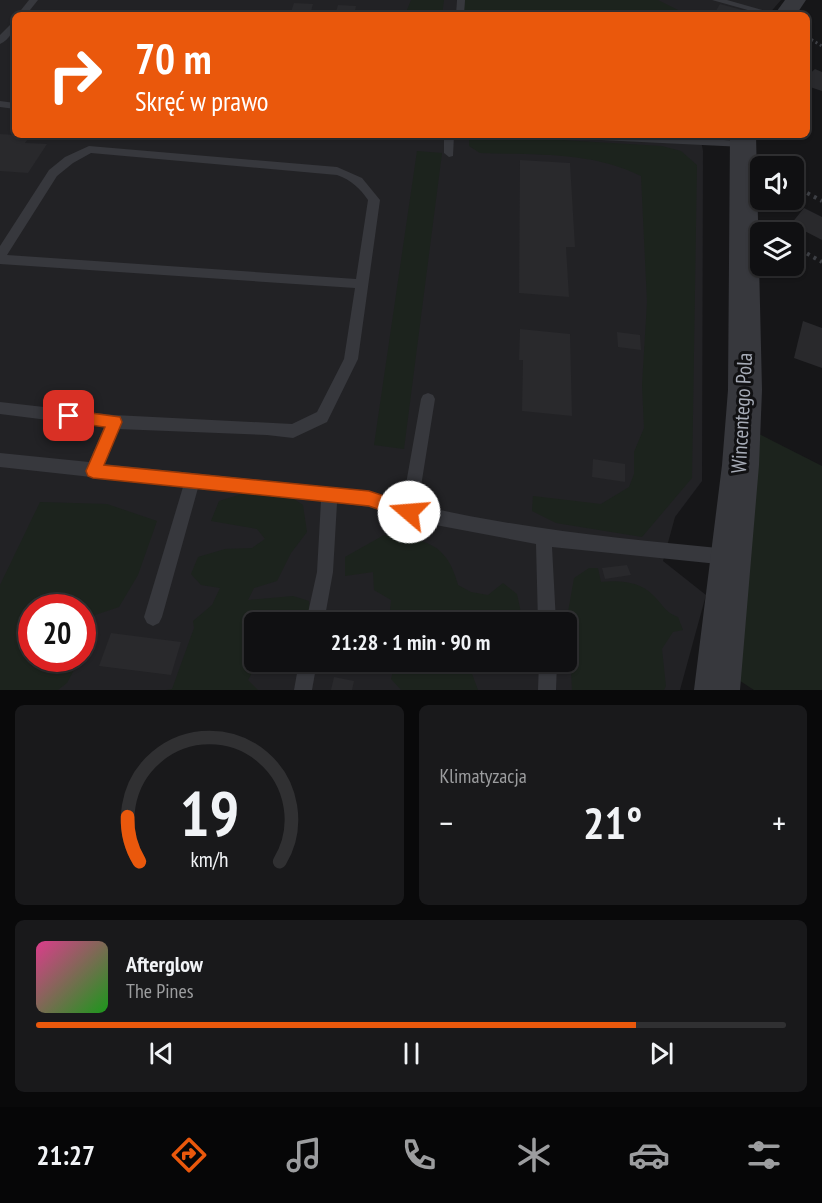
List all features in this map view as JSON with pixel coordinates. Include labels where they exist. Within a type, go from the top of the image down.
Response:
[{"type":"street","name":"Wincentego Pola","points":[[717,690],[721,623],[739,481],[745,391],[743,139]]},
{"type":"lane","points":[[24,12],[34,0]]},
{"type":"lane","points":[[716,0],[762,11]]},
{"type":"lane","points":[[0,41],[12,26]]},
{"type":"lane","points":[[449,138],[449,153]]},
{"type":"lane","points":[[697,138],[743,139]]},
{"type":"lane","points":[[0,408],[114,422],[293,431],[322,417],[351,359],[374,200],[364,184],[355,176],[337,171],[110,146],[89,149],[69,160],[53,173],[0,257],[361,284]]},
{"type":"lane","points":[[409,512],[428,399]]},
{"type":"lane","points":[[93,471],[114,422]]},
{"type":"lane","points":[[0,460],[369,499],[409,512],[544,539],[730,557]]},
{"type":"lane","points":[[153,617],[192,482]]},
{"type":"lane","points":[[317,612],[325,572],[329,496]]},
{"type":"lane","points":[[544,539],[547,612]]},
{"type":"lane","points":[[303,690],[306,672]]},
{"type":"lane","points":[[547,690],[548,672]]},
{"type":"path","points":[[804,191],[822,201]]},
{"type":"path","points":[[804,252],[822,262]]},
{"type":"shaded area","points":[[0,0],[781,0],[771,12],[12,12],[12,138],[701,138],[703,151],[702,481],[675,517],[663,561],[706,595],[680,690],[0,690]]},
{"type":"shaded area","points":[[411,0],[444,0],[442,12],[406,12]]},
{"type":"shaded area","points":[[465,0],[658,0],[682,12],[463,12]]},
{"type":"shaded area","points":[[530,138],[662,146],[681,151],[697,165],[692,478],[642,537],[556,523],[532,511],[533,496],[601,504],[629,487],[634,474],[634,452],[644,428],[642,385],[647,302],[641,176],[603,162],[583,158],[480,153],[469,146],[469,139]]},
{"type":"shaded area","points":[[417,151],[442,153],[404,449],[374,445]]},
{"type":"shaded area","points":[[755,432],[822,466],[822,690],[754,690],[734,677]]},
{"type":"shaded area","points":[[245,493],[294,499],[303,505],[307,532],[291,553],[277,581],[254,588],[248,600],[293,596],[309,601],[310,612],[244,612],[244,672],[252,672],[248,680],[258,690],[166,690],[172,689],[194,628],[193,621],[212,605],[220,588],[201,585],[191,574],[198,557],[225,549],[252,548],[265,539],[257,529],[211,521],[219,501]]},
{"type":"shaded area","points":[[40,502],[107,504],[157,521],[138,575],[119,607],[96,615],[96,594],[18,594],[18,672],[73,672],[67,683],[58,690],[0,690],[0,585]]},
{"type":"shaded area","points":[[384,535],[422,541],[440,551],[453,571],[458,585],[471,592],[488,595],[503,583],[517,594],[521,612],[390,612],[391,600],[374,590],[373,572],[345,576],[345,557]]},
{"type":"shaded area","points":[[589,568],[598,568],[601,582],[636,584],[654,596],[667,611],[678,617],[683,630],[673,632],[662,649],[666,686],[664,690],[572,690],[571,672],[577,672],[577,612],[568,612],[574,578]]},
{"type":"shaded area","points":[[393,672],[471,672],[478,690],[401,690],[391,679]]},
{"type":"building","points":[[294,3],[313,4],[311,12],[291,12]]},
{"type":"building","points":[[720,4],[750,12],[715,12]]},
{"type":"building","points":[[338,5],[356,6],[355,12],[336,12]]},
{"type":"building","points":[[815,69],[822,72],[822,91],[810,87],[810,73]]},
{"type":"building","points":[[0,134],[12,135],[12,138],[29,138],[25,143],[47,144],[28,173],[0,171]]},
{"type":"building","points":[[520,160],[570,163],[575,247],[566,247],[569,297],[519,293]]},
{"type":"building","points":[[804,208],[822,217],[822,240],[804,231],[804,222],[793,222]]},
{"type":"building","points":[[803,321],[822,328],[822,368],[794,358]]},
{"type":"building","points":[[520,329],[570,334],[572,416],[522,411],[523,360],[519,360]]},
{"type":"building","points":[[617,332],[640,335],[641,350],[618,347]]},
{"type":"building","points":[[593,459],[625,464],[625,482],[592,477]]},
{"type":"building","points":[[627,565],[631,575],[605,579],[602,568]]},
{"type":"building","points":[[111,633],[181,642],[171,675],[99,666]]},
{"type":"building","points":[[334,677],[354,681],[352,690],[331,690]]},
{"type":"route","points":[[69,416],[114,422],[93,471],[369,499],[409,512]]}]
